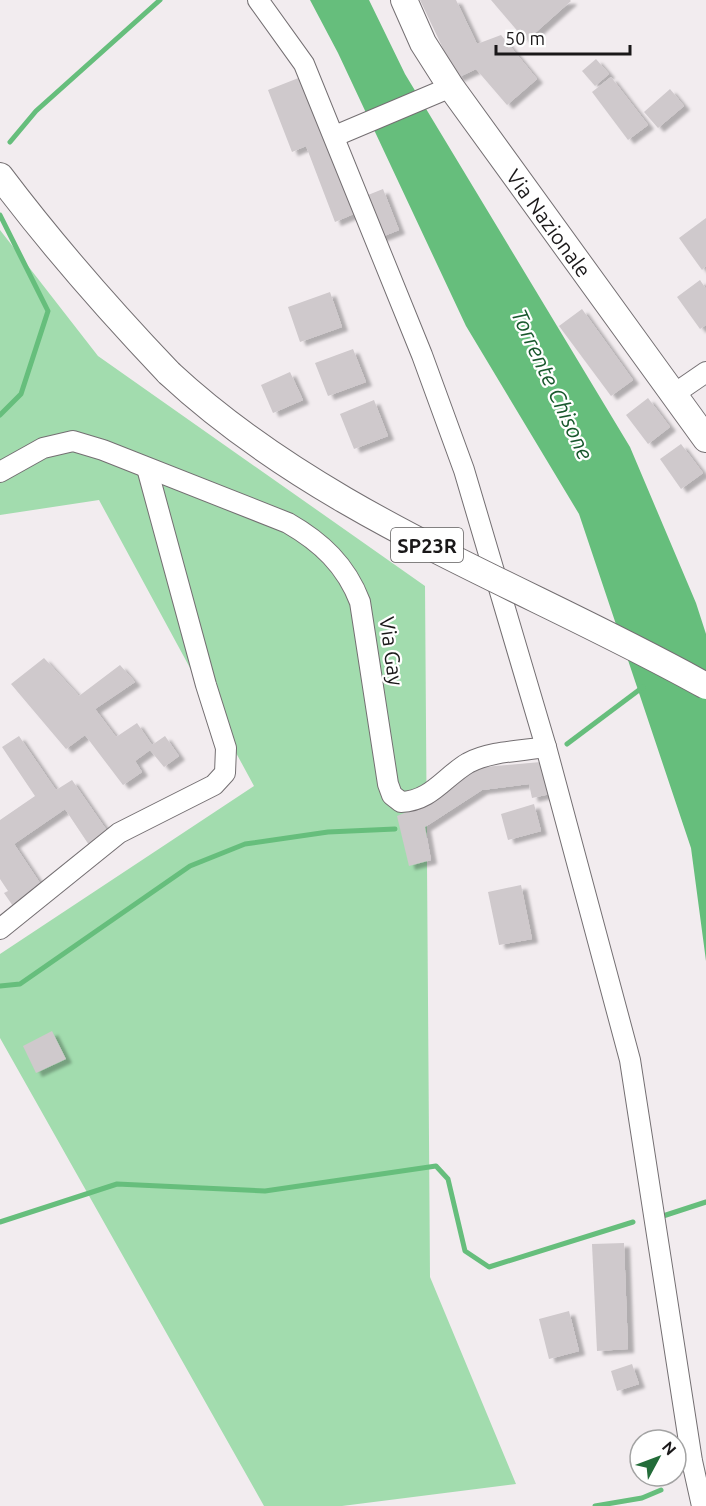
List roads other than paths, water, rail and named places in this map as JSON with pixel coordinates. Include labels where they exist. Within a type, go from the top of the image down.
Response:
[{"type":"main road","name":"Via Nazionale","points":[[404,0],[423,43],[451,87],[706,439]]},
{"type":"main road","name":"SP23R","points":[[0,176],[41,231],[105,305],[169,373],[203,405],[284,464],[369,516],[706,686]]},
{"type":"street","points":[[258,0],[304,64],[335,136],[452,434],[546,747],[630,1060],[692,1461],[702,1506]]},
{"type":"street","points":[[335,136],[451,87]]},
{"type":"street","points":[[674,394],[706,372]]},
{"type":"street","name":"Via Gay","points":[[0,472],[43,448],[73,441],[103,450],[288,523],[330,552],[344,570],[360,602],[388,784],[392,795],[401,802],[424,798],[467,764],[479,759],[546,747]]},
{"type":"street","points":[[0,929],[119,833],[214,785],[225,773],[226,748],[206,685],[147,468]]},
{"type":"water","name":"Torrente Chisone","points":[[310,0],[369,0],[405,74],[630,447],[696,603],[706,634],[706,961],[691,848],[579,514],[466,326],[338,53]]},
{"type":"waterway","points":[[10,142],[36,111],[160,0]]},
{"type":"waterway","points":[[0,215],[48,311],[21,394],[0,415]]},
{"type":"waterway","points":[[567,744],[643,687]]},
{"type":"waterway","points":[[0,986],[20,984],[190,866],[245,844],[328,832],[395,829]]},
{"type":"waterway","points":[[0,1222],[117,1184],[265,1191],[436,1166],[448,1179],[465,1251],[489,1267],[633,1222]]},
{"type":"waterway","points":[[663,1216],[706,1202]]},
{"type":"waterway","points":[[595,1506],[642,1498],[661,1490]]}]
